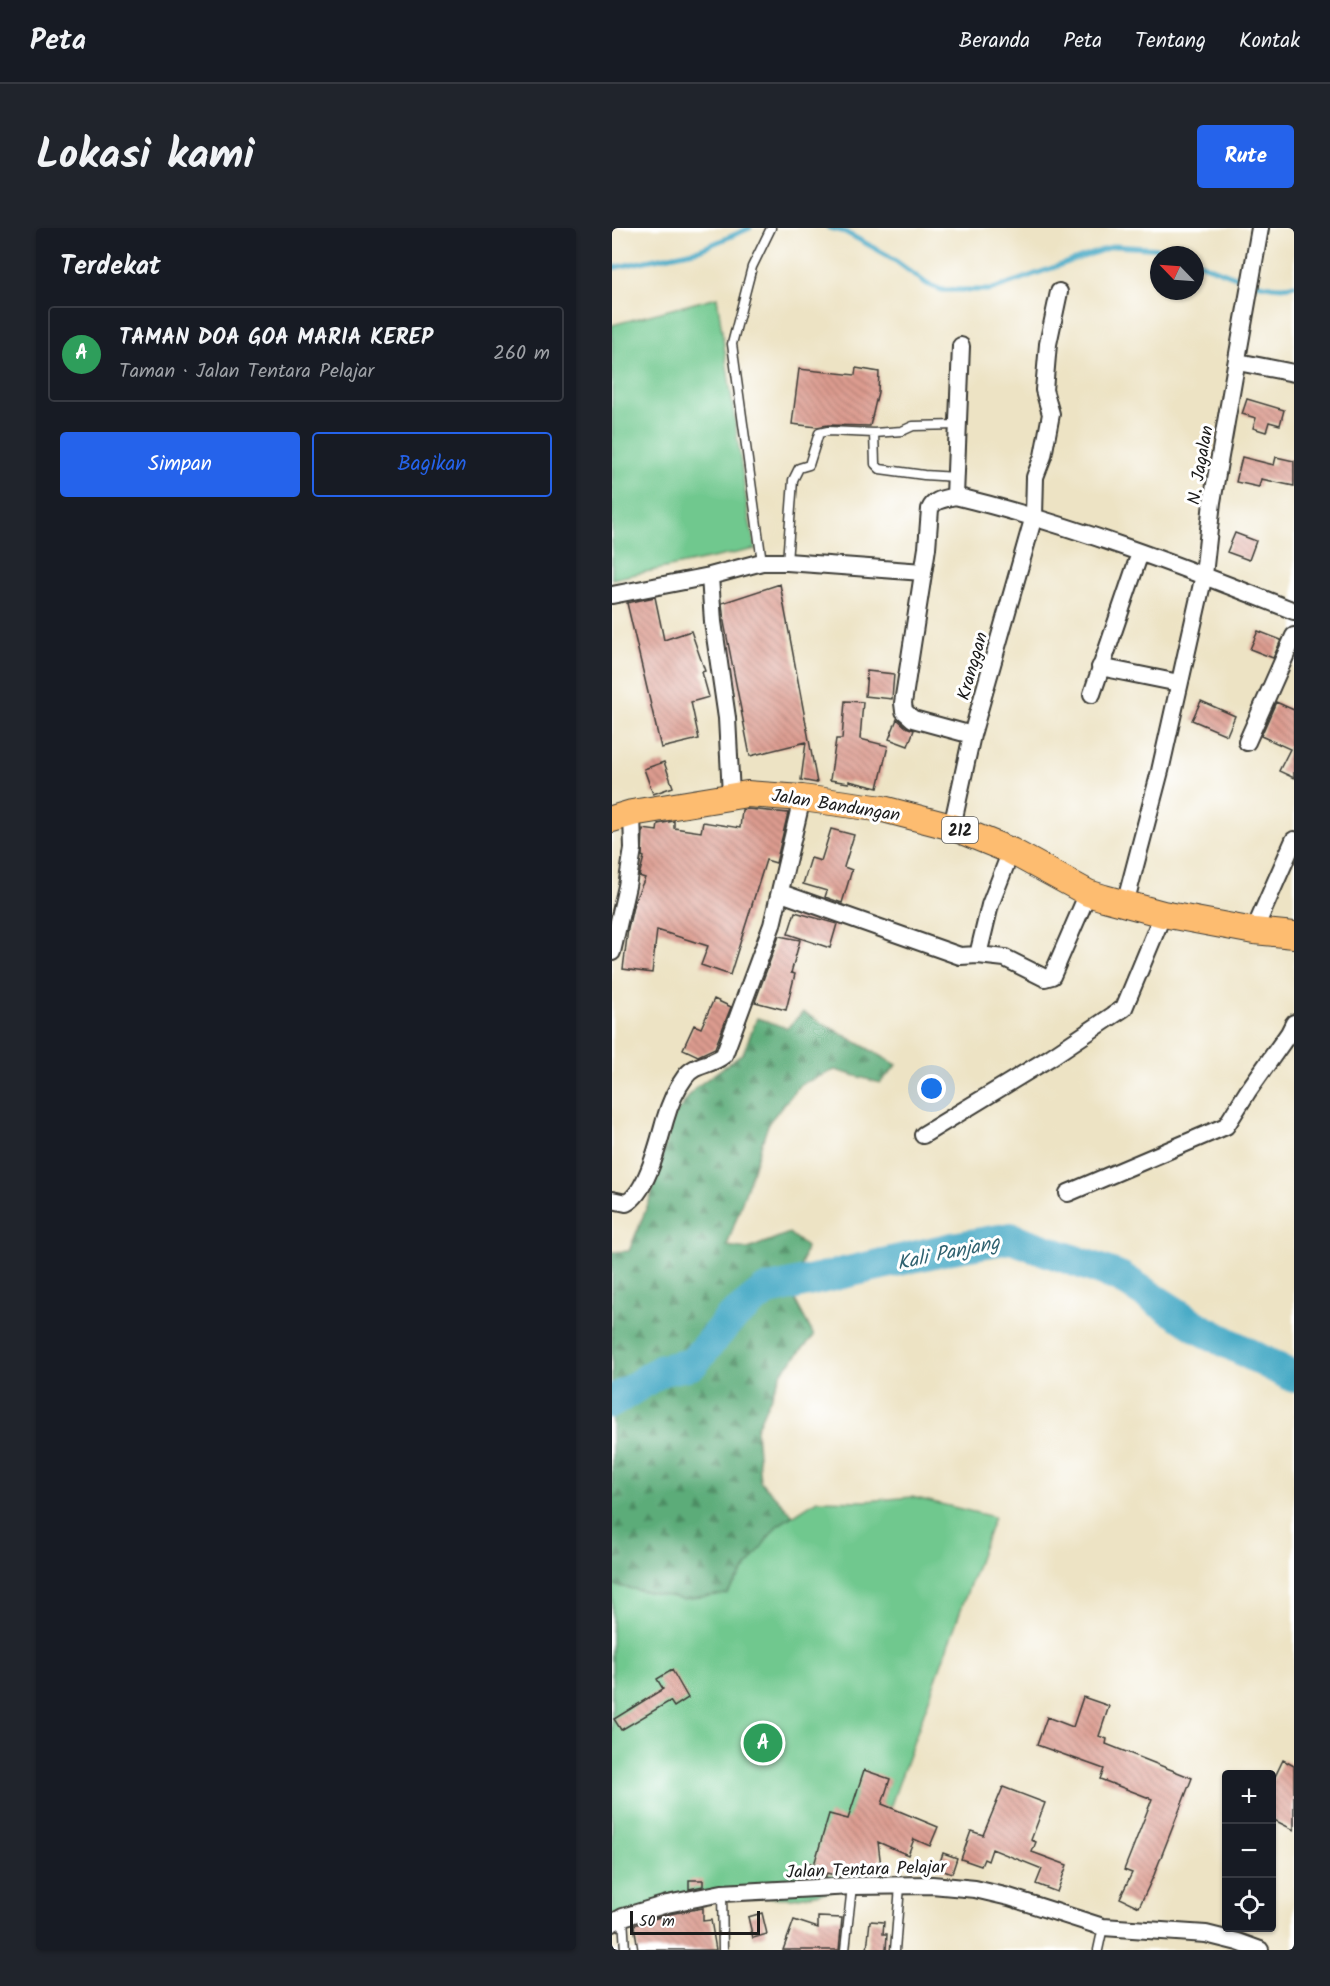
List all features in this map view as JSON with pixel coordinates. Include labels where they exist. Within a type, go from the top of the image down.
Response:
[{"type":"main road","name":"Jalan Bandungan","points":[[622,816],[731,795],[765,794],[883,809],[952,827],[1011,850],[1088,893],[1163,914],[1254,931],[1294,935]]},
{"type":"street","name":"N. Jagalan","points":[[1204,575],[1212,502],[1260,228]]},
{"type":"street","name":"Kranggan","points":[[952,827],[972,735],[1034,516],[1035,477],[1043,456],[1051,414],[1044,390],[1048,344],[1059,292]]},
{"type":"street","points":[[955,496],[961,346]]},
{"type":"street","points":[[1238,362],[1294,373]]},
{"type":"street","points":[[972,735],[913,719],[904,711],[903,703],[930,509],[932,504],[938,500],[955,496],[1034,516],[1204,575],[1294,611]]},
{"type":"street","points":[[1092,694],[1140,553]]},
{"type":"street","points":[[612,595],[710,576],[762,562],[923,572]]},
{"type":"street","points":[[1125,904],[1170,731],[1204,575]]},
{"type":"street","points":[[710,576],[713,622],[727,718],[731,795]]},
{"type":"street","points":[[1247,742],[1294,636]]},
{"type":"street","points":[[1100,667],[1179,683]]},
{"type":"street","points":[[612,1200],[626,1203],[636,1195],[658,1150],[668,1109],[685,1077],[696,1065],[710,1064],[724,1055],[772,926],[802,798]]},
{"type":"street","points":[[612,952],[633,849],[622,816]]},
{"type":"street","points":[[1254,931],[1294,840]]},
{"type":"street","points":[[978,955],[990,905],[1011,850]]},
{"type":"street","points":[[781,893],[960,956],[1005,958],[1045,978],[1052,976],[1088,893]]},
{"type":"street","points":[[923,1135],[1051,1057],[1124,1008],[1163,914]]},
{"type":"street","points":[[1068,1193],[1226,1126],[1294,1023]]},
{"type":"street","name":"Jalan Tentara Pelajar","points":[[617,1920],[667,1904],[722,1893],[852,1886],[932,1885],[975,1888],[1102,1927],[1206,1934],[1260,1950]]},
{"type":"lane","points":[[762,562],[732,344],[752,267],[771,228]]},
{"type":"lane","points":[[787,562],[793,480],[799,468],[809,465],[819,432],[874,433],[902,431],[913,426],[958,425]]},
{"type":"lane","points":[[874,433],[875,464],[880,469],[956,477]]},
{"type":"lane","points":[[845,1950],[852,1886]]},
{"type":"lane","points":[[895,1950],[900,1886]]},
{"type":"lane","points":[[722,1893],[723,1950]]},
{"type":"lane","points":[[617,1920],[625,1950]]},
{"type":"lane","points":[[1098,1950],[1102,1927]]},
{"type":"green space","points":[[717,297],[749,519],[756,549],[612,579],[612,325]]},
{"type":"green space","points":[[803,1012],[897,1065],[880,1083],[835,1070],[801,1084],[769,1122],[727,1246],[748,1249],[789,1233],[806,1247],[793,1296],[814,1336],[782,1372],[756,1429],[760,1481],[793,1515],[777,1526],[728,1594],[683,1599],[612,1585],[612,1252],[629,1251],[650,1199],[673,1118],[695,1088],[743,1053],[757,1018],[787,1028]]},
{"type":"green space","points":[[912,1497],[994,1517],[862,1886],[793,1898],[729,1897],[627,1919],[612,1926],[612,1585],[683,1599],[727,1594],[777,1526],[817,1500],[866,1501]]},
{"type":"building","points":[[856,368],[879,372],[878,392],[870,426],[817,427],[792,424],[799,369],[855,375]]},
{"type":"building","points":[[1247,399],[1284,410],[1280,425],[1269,422],[1266,432],[1253,428],[1256,418],[1242,414]]},
{"type":"building","points":[[1242,457],[1274,465],[1276,457],[1294,461],[1294,486],[1261,479],[1259,487],[1236,482]]},
{"type":"building","points":[[1235,533],[1256,541],[1249,560],[1227,552]]},
{"type":"building","points":[[780,584],[817,783],[801,780],[806,742],[750,756],[724,622],[722,603]]},
{"type":"building","points":[[655,597],[664,640],[691,631],[705,671],[702,672],[709,697],[691,702],[699,739],[661,748],[627,603]]},
{"type":"building","points":[[1258,631],[1281,640],[1273,658],[1250,649]]},
{"type":"building","points":[[867,671],[894,674],[892,699],[865,696]]},
{"type":"building","points":[[845,701],[863,702],[860,739],[888,746],[878,788],[849,781],[849,783],[830,780],[836,739],[842,739]]},
{"type":"building","points":[[1201,701],[1235,716],[1227,735],[1192,720]]},
{"type":"building","points":[[1276,702],[1294,710],[1294,778],[1279,771],[1290,749],[1261,736]]},
{"type":"building","points":[[897,719],[906,727],[914,730],[908,746],[889,739]]},
{"type":"building","points":[[664,762],[673,787],[653,794],[644,769]]},
{"type":"building","points":[[742,810],[788,813],[776,863],[766,860],[730,975],[701,965],[708,946],[657,930],[652,973],[623,969],[634,902],[645,878],[639,876],[644,857],[642,856],[643,829],[657,831],[658,824],[674,821],[674,828],[701,832],[703,822],[740,828]]},
{"type":"building","points":[[831,829],[854,835],[844,867],[852,870],[842,903],[825,897],[827,891],[803,884],[811,858],[821,861]]},
{"type":"building","points":[[795,912],[837,924],[830,948],[788,934]]},
{"type":"building","points":[[779,936],[800,940],[791,973],[795,974],[786,1010],[755,1002]]},
{"type":"building","points":[[714,999],[731,1007],[715,1048],[698,1056],[683,1049],[694,1025],[701,1028]]},
{"type":"building","points":[[672,1670],[688,1698],[674,1707],[670,1701],[621,1730],[614,1719],[663,1689],[657,1679]]},
{"type":"building","points":[[1083,1697],[1109,1706],[1099,1736],[1107,1739],[1106,1744],[1192,1778],[1139,1907],[1120,1898],[1132,1873],[1124,1870],[1152,1799],[1100,1779],[1104,1769],[1037,1745],[1047,1717],[1073,1727]]},
{"type":"building","points":[[1283,1760],[1294,1766],[1294,1830],[1276,1821],[1276,1775]]},
{"type":"building","points":[[864,1770],[890,1779],[882,1804],[938,1827],[930,1846],[914,1839],[908,1855],[878,1842],[882,1875],[839,1876],[827,1873],[825,1877],[806,1878],[810,1863],[814,1865],[829,1814],[848,1819]]},
{"type":"building","points":[[1003,1787],[1045,1803],[1031,1840],[1036,1842],[1032,1852],[1067,1865],[1057,1892],[1036,1884],[1042,1869],[992,1849],[988,1861],[984,1859],[981,1866],[961,1859],[971,1831],[983,1835]]},
{"type":"building","points":[[943,1853],[957,1858],[952,1873],[938,1868]]},
{"type":"building","points":[[689,1880],[703,1880],[703,1886],[689,1889]]},
{"type":"building","points":[[703,1908],[703,1921],[711,1920],[716,1950],[638,1950],[634,1925],[670,1914]]},
{"type":"building","points":[[762,1913],[767,1934],[753,1938],[748,1917]]},
{"type":"building","points":[[818,1917],[842,1918],[839,1950],[783,1950],[794,1920],[818,1928]]},
{"type":"building","points":[[870,1921],[884,1922],[883,1934],[887,1934],[886,1950],[867,1950]]},
{"type":"waterway","points":[[612,268],[699,250],[750,228]]},
{"type":"waterway","points":[[829,228],[845,232],[889,256],[927,284],[942,290],[990,290],[1114,246],[1150,248]]},
{"type":"waterway","points":[[1204,265],[1259,284],[1284,287],[1294,285]]},
{"type":"waterway","name":"Kali Panjang","points":[[612,1402],[662,1370],[692,1364],[728,1321],[765,1291],[952,1248],[1011,1238],[1120,1277],[1201,1329],[1294,1377]]},
{"type":"place","name":"TAMAN DOA GOA MARIA KEREP","points":[[763,1743]]}]
